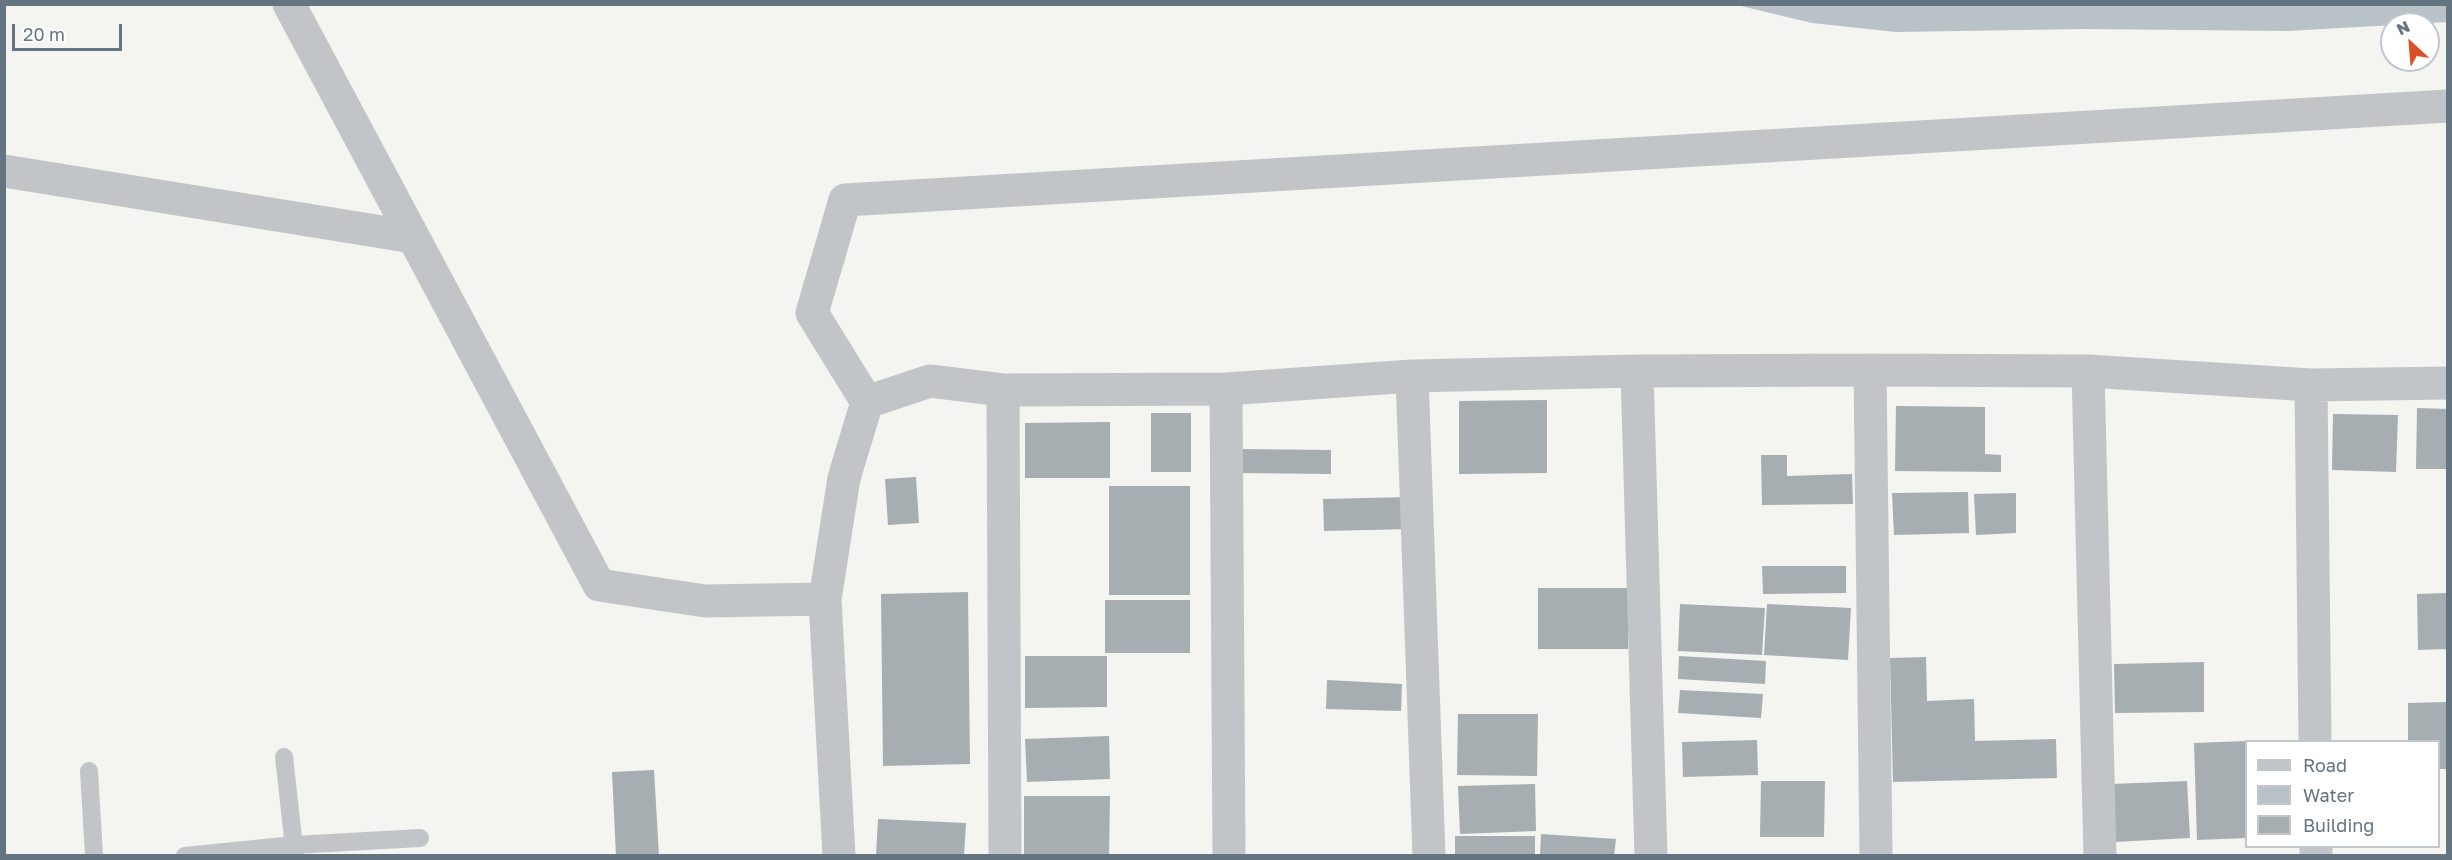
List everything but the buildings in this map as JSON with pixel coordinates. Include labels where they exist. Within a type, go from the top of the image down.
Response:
[{"type":"street","points":[[289,4],[599,585],[705,601],[825,599]]},
{"type":"street","points":[[839,855],[825,599],[844,478],[867,402],[812,313],[845,200],[2448,106]]},
{"type":"street","points":[[4,171],[413,237]]},
{"type":"street","points":[[1870,370],[1876,855]]},
{"type":"street","points":[[867,402],[930,381],[1003,390],[1226,389],[1412,376],[1637,371],[2088,371],[2311,385],[2448,383]]},
{"type":"street","points":[[1637,371],[1651,855]]},
{"type":"street","points":[[2088,371],[2100,855]]},
{"type":"street","points":[[1412,376],[1429,855]]},
{"type":"street","points":[[2311,385],[2315,740]]},
{"type":"street","points":[[1226,389],[1229,855]]},
{"type":"street","points":[[1003,390],[1005,855]]},
{"type":"lane","points":[[284,757],[294,850]]},
{"type":"lane","points":[[89,771],[94,855]]},
{"type":"lane","points":[[185,855],[294,850],[420,837]]},
{"type":"water","points":[[2447,4],[2447,22],[2440,22],[2440,12],[2380,12],[2380,26],[2288,31],[2083,29],[1896,32],[1812,23],[1737,5]]}]
